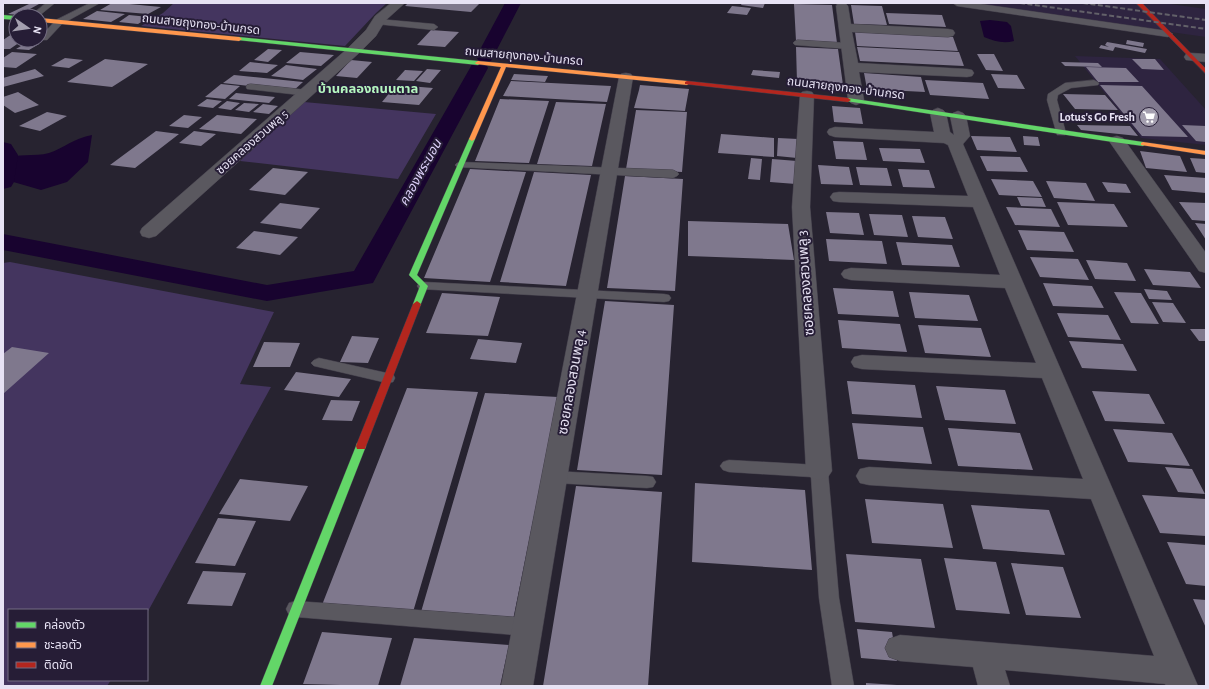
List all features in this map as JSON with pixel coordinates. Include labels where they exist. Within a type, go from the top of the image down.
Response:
[{"type":"street","name":"ซอยคลองสวนพลู 5","points":[[149,232],[308,93],[353,51],[379,22],[399,3]]},
{"type":"street","points":[[1139,3],[1206,72]]},
{"type":"street","points":[[842,6],[856,100]]},
{"type":"street","name":"ถนนสายถุงทอง-บ้านกรด","points":[[48,21],[856,100],[1061,133],[1206,153]]},
{"type":"street","points":[[845,28],[948,33]]},
{"type":"street","points":[[1191,57],[1206,58]]},
{"type":"street","points":[[266,686],[424,286],[413,275],[504,66]]},
{"type":"street","points":[[851,67],[967,73]]},
{"type":"street","name":"ซอยคลองสวนพลู 4","points":[[517,686],[626,77]]},
{"type":"street","name":"ซอยคลองสวนพลู 3","points":[[806,95],[801,207],[819,471]]},
{"type":"street","points":[[900,648],[986,656],[1179,678],[980,202],[952,137],[938,113]]},
{"type":"street","points":[[952,137],[958,116]]},
{"type":"street","points":[[835,132],[952,137]]},
{"type":"street","points":[[1117,141],[1206,267]]},
{"type":"street","points":[[839,197],[980,202]]},
{"type":"street","points":[[851,274],[1014,282]]},
{"type":"street","points":[[862,362],[1050,371]]},
{"type":"street","points":[[870,476],[1100,490]]},
{"type":"street","points":[[986,656],[994,686]]},
{"type":"lane","points":[[48,34],[59,22],[96,3]]},
{"type":"lane","points":[[957,3],[1168,34]]},
{"type":"lane","points":[[379,22],[434,27]]},
{"type":"lane","points":[[798,44],[848,46]]},
{"type":"lane","points":[[1061,133],[1052,100],[1053,94],[1069,85],[1094,83]]},
{"type":"lane","points":[[251,87],[308,93]]},
{"type":"lane","points":[[461,164],[672,174]]},
{"type":"lane","points":[[424,286],[664,298]]},
{"type":"lane","points":[[319,363],[387,378]]},
{"type":"lane","points":[[729,466],[819,471],[829,598],[843,686]]},
{"type":"lane","points":[[554,477],[647,482]]},
{"type":"lane","points":[[296,609],[527,627]]},
{"type":"shaded area","points":[[174,3],[387,3],[345,46],[141,26],[163,13]]},
{"type":"shaded area","points":[[965,3],[1163,3],[1206,9],[1206,37]]},
{"type":"shaded area","points":[[990,20],[1007,22],[1011,26],[1014,41],[999,42],[984,37],[980,21]]},
{"type":"shaded area","points":[[1075,56],[1160,59],[1206,110],[1206,145],[1141,138]]},
{"type":"shaded area","points":[[304,102],[436,114],[398,179],[240,161]]},
{"type":"shaded area","points":[[92,135],[88,162],[67,182],[41,190],[3,179],[3,159],[14,156],[49,153],[80,138]]},
{"type":"shaded area","points":[[10,262],[274,312],[240,384],[271,387],[148,611],[148,609],[8,609],[8,681],[110,681],[107,686],[3,686],[3,263]]},
{"type":"building","points":[[112,3],[161,7],[148,14],[100,10]]},
{"type":"building","points":[[408,3],[480,3],[471,12],[405,6]]},
{"type":"building","points":[[742,3],[765,3],[763,8],[741,5]]},
{"type":"building","points":[[29,4],[39,4],[32,8],[21,8]]},
{"type":"building","points":[[794,4],[832,5],[837,43],[796,41]]},
{"type":"building","points":[[851,5],[882,6],[887,25],[854,24]]},
{"type":"building","points":[[732,6],[751,8],[747,15],[727,13]]},
{"type":"building","points":[[97,11],[125,14],[111,22],[83,19]]},
{"type":"building","points":[[886,13],[942,15],[946,27],[889,24]]},
{"type":"building","points":[[129,15],[149,17],[138,24],[119,22]]},
{"type":"building","points":[[431,30],[459,32],[445,47],[417,45]]},
{"type":"building","points":[[855,32],[953,37],[958,51],[857,46]]},
{"type":"building","points":[[8,37],[8,48],[11,48],[3,49],[3,40]]},
{"type":"building","points":[[1127,40],[1144,43],[1143,47],[1126,44]]},
{"type":"building","points":[[1107,42],[1147,49],[1145,53],[1115,47],[1113,51],[1099,48],[1101,45],[1109,47],[1105,45]]},
{"type":"building","points":[[796,47],[838,49],[843,85],[797,82]]},
{"type":"building","points":[[857,47],[959,52],[964,66],[860,61]]},
{"type":"building","points":[[18,48],[32,48],[29,50],[16,49]]},
{"type":"building","points":[[268,49],[282,50],[268,62],[254,60]]},
{"type":"building","points":[[12,52],[37,54],[16,68],[3,67],[3,58]]},
{"type":"building","points":[[300,52],[334,55],[321,66],[286,63]]},
{"type":"building","points":[[977,54],[994,54],[1003,71],[986,70]]},
{"type":"building","points":[[65,58],[83,60],[69,68],[51,66]]},
{"type":"building","points":[[105,59],[148,64],[112,87],[67,82]]},
{"type":"building","points":[[1132,59],[1155,59],[1164,70],[1142,69]]},
{"type":"building","points":[[351,60],[372,62],[357,78],[336,76]]},
{"type":"building","points":[[250,62],[278,65],[267,73],[239,71]]},
{"type":"building","points":[[1061,62],[1098,63],[1102,67],[1065,66]]},
{"type":"building","points":[[286,65],[317,69],[303,80],[271,76]]},
{"type":"building","points":[[1086,67],[1126,68],[1139,82],[1098,82]]},
{"type":"building","points":[[35,69],[44,76],[3,87],[3,78]]},
{"type":"building","points":[[427,69],[441,70],[430,83],[416,81]]},
{"type":"building","points":[[405,70],[423,71],[414,81],[396,80]]},
{"type":"building","points":[[753,70],[780,72],[779,78],[751,75]]},
{"type":"building","points":[[864,73],[921,77],[925,92],[867,89]]},
{"type":"building","points":[[514,74],[548,76],[545,82],[511,80]]},
{"type":"building","points":[[991,74],[1017,75],[1025,89],[998,88]]},
{"type":"building","points":[[234,75],[303,82],[293,91],[223,83]]},
{"type":"building","points":[[925,80],[983,83],[989,99],[930,95]]},
{"type":"building","points":[[511,81],[611,86],[607,102],[503,96]]},
{"type":"building","points":[[221,84],[240,86],[225,99],[205,97]]},
{"type":"building","points":[[396,85],[433,88],[419,105],[382,102]]},
{"type":"building","points":[[640,85],[689,89],[685,111],[634,108]]},
{"type":"building","points":[[1100,85],[1142,86],[1188,137],[1142,136]]},
{"type":"building","points":[[18,92],[39,105],[15,113],[3,105],[3,97]]},
{"type":"building","points":[[236,93],[275,97],[269,103],[229,99]]},
{"type":"building","points":[[1063,94],[1105,95],[1118,110],[1075,109]]},
{"type":"building","points":[[207,99],[222,101],[213,108],[197,106]]},
{"type":"building","points":[[500,99],[549,101],[529,163],[475,161]]},
{"type":"building","points":[[227,101],[240,103],[231,110],[218,108]]},
{"type":"building","points":[[556,102],[606,104],[592,166],[537,164]]},
{"type":"building","points":[[244,103],[259,104],[249,112],[235,110]]},
{"type":"building","points":[[263,104],[278,106],[269,114],[253,112]]},
{"type":"building","points":[[832,106],[860,108],[863,124],[834,122]]},
{"type":"building","points":[[636,110],[687,112],[682,172],[626,169]]},
{"type":"building","points":[[47,112],[67,116],[40,131],[19,126]]},
{"type":"building","points":[[184,115],[202,117],[188,128],[169,126]]},
{"type":"building","points":[[217,115],[257,119],[241,134],[199,129]]},
{"type":"building","points":[[1077,125],[1130,126],[1138,136],[1081,130]]},
{"type":"building","points":[[1182,125],[1206,126],[1206,142],[1196,141]]},
{"type":"building","points":[[156,131],[179,134],[135,168],[110,165]]},
{"type":"building","points":[[194,131],[216,134],[201,146],[179,143]]},
{"type":"building","points":[[721,134],[774,138],[774,157],[718,153]]},
{"type":"building","points":[[971,136],[1010,137],[1017,152],[977,150]]},
{"type":"building","points":[[1023,136],[1038,137],[1040,146],[1024,145]]},
{"type":"building","points":[[778,138],[798,139],[797,158],[777,156]]},
{"type":"building","points":[[833,141],[863,142],[867,160],[836,159]]},
{"type":"building","points":[[879,148],[920,149],[925,163],[883,161]]},
{"type":"building","points":[[1140,151],[1180,156],[1187,172],[1146,168]]},
{"type":"building","points":[[980,156],[1020,157],[1028,172],[987,171]]},
{"type":"building","points":[[751,158],[762,159],[760,180],[748,179]]},
{"type":"building","points":[[1190,158],[1206,159],[1206,173],[1196,172]]},
{"type":"building","points":[[772,159],[797,161],[796,184],[770,182]]},
{"type":"building","points":[[818,165],[849,167],[853,185],[821,184]]},
{"type":"building","points":[[856,167],[887,168],[892,186],[860,185]]},
{"type":"building","points":[[273,168],[308,172],[285,195],[249,190]]},
{"type":"building","points":[[470,169],[526,172],[490,282],[424,278]]},
{"type":"building","points":[[898,169],[929,170],[935,188],[903,187]]},
{"type":"building","points":[[534,172],[591,175],[566,286],[500,282]]},
{"type":"building","points":[[1164,175],[1206,178],[1206,193],[1172,190]]},
{"type":"building","points":[[625,176],[683,179],[675,291],[607,288]]},
{"type":"building","points":[[991,179],[1033,181],[1042,197],[999,195]]},
{"type":"building","points":[[1046,181],[1086,183],[1095,201],[1054,198]]},
{"type":"building","points":[[1102,182],[1126,184],[1131,193],[1108,192]]},
{"type":"building","points":[[1017,197],[1042,198],[1046,207],[1021,206]]},
{"type":"building","points":[[1057,202],[1114,204],[1128,227],[1068,225]]},
{"type":"building","points":[[1179,202],[1206,203],[1206,221],[1192,220]]},
{"type":"building","points":[[280,203],[320,208],[301,229],[260,223]]},
{"type":"building","points":[[1006,207],[1051,209],[1060,227],[1015,225]]},
{"type":"building","points":[[826,212],[859,213],[864,235],[830,233]]},
{"type":"building","points":[[869,214],[902,215],[908,237],[874,235]]},
{"type":"building","points":[[912,216],[945,217],[953,239],[918,237]]},
{"type":"building","points":[[688,221],[788,224],[794,260],[688,256]]},
{"type":"building","points":[[1195,223],[1206,224],[1206,240]]},
{"type":"building","points":[[1018,230],[1064,232],[1074,252],[1027,250]]},
{"type":"building","points":[[254,231],[298,237],[280,255],[236,248]]},
{"type":"building","points":[[826,239],[882,241],[887,264],[829,261]]},
{"type":"building","points":[[896,242],[952,245],[960,267],[902,265]]},
{"type":"building","points":[[1030,257],[1078,259],[1089,280],[1040,277]]},
{"type":"building","points":[[1086,260],[1127,263],[1136,281],[1095,279]]},
{"type":"building","points":[[1144,269],[1190,272],[1201,288],[1153,285]]},
{"type":"building","points":[[1043,283],[1092,286],[1104,308],[1053,306]]},
{"type":"building","points":[[833,288],[893,291],[899,317],[838,314]]},
{"type":"building","points":[[1144,289],[1167,291],[1172,300],[1149,299]]},
{"type":"building","points":[[909,292],[969,295],[978,321],[915,318]]},
{"type":"building","points":[[1114,292],[1141,293],[1159,324],[1131,323]]},
{"type":"building","points":[[442,293],[500,297],[488,336],[426,333]]},
{"type":"building","points":[[605,301],[674,305],[662,475],[577,470]]},
{"type":"building","points":[[1152,302],[1173,303],[1186,323],[1163,322]]},
{"type":"building","points":[[1057,313],[1108,315],[1121,340],[1068,337]]},
{"type":"building","points":[[838,320],[900,324],[907,352],[842,348]]},
{"type":"building","points":[[918,325],[981,328],[991,357],[925,353]]},
{"type":"building","points":[[1190,329],[1206,329],[1206,341],[1199,341]]},
{"type":"building","points":[[352,336],[379,338],[368,363],[340,362]]},
{"type":"building","points":[[478,339],[522,343],[516,363],[470,359]]},
{"type":"building","points":[[1069,341],[1123,344],[1137,371],[1082,368]]},
{"type":"building","points":[[264,342],[300,343],[290,367],[253,367]]},
{"type":"building","points":[[12,347],[49,353],[3,394],[3,354]]},
{"type":"building","points":[[296,372],[351,379],[339,397],[284,390]]},
{"type":"building","points":[[847,381],[915,385],[922,418],[852,414]]},
{"type":"building","points":[[936,386],[1005,390],[1016,424],[945,420]]},
{"type":"building","points":[[407,388],[478,392],[413,612],[322,605]]},
{"type":"building","points":[[1092,391],[1149,394],[1165,424],[1105,421]]},
{"type":"building","points":[[485,393],[558,397],[513,620],[421,612]]},
{"type":"building","points":[[331,400],[360,401],[352,421],[322,420]]},
{"type":"building","points":[[852,423],[923,427],[932,464],[858,459]]},
{"type":"building","points":[[948,428],[1020,433],[1033,470],[958,466]]},
{"type":"building","points":[[1113,429],[1172,433],[1190,466],[1128,462]]},
{"type":"building","points":[[1165,467],[1192,469],[1205,494],[1178,492]]},
{"type":"building","points":[[240,479],[308,486],[290,521],[219,514]]},
{"type":"building","points":[[695,483],[805,490],[812,570],[692,562]]},
{"type":"building","points":[[576,486],[662,492],[648,686],[543,686]]},
{"type":"building","points":[[1142,495],[1206,499],[1206,536],[1160,533]]},
{"type":"building","points":[[865,499],[943,504],[953,548],[872,543]]},
{"type":"building","points":[[971,505],[1049,510],[1065,555],[983,549]]},
{"type":"building","points":[[218,518],[256,521],[235,566],[195,563]]},
{"type":"building","points":[[1167,542],[1206,545],[1206,586],[1186,584]]},
{"type":"building","points":[[846,554],[921,559],[935,628],[855,622]]},
{"type":"building","points":[[944,558],[996,562],[1010,614],[956,610]]},
{"type":"building","points":[[1011,563],[1063,567],[1081,618],[1026,615]]},
{"type":"building","points":[[203,571],[246,573],[232,606],[187,604]]},
{"type":"building","points":[[1193,599],[1206,600],[1206,628]]},
{"type":"building","points":[[857,629],[892,632],[897,661],[861,658]]},
{"type":"building","points":[[322,632],[392,638],[378,686],[303,684]]},
{"type":"building","points":[[414,638],[509,645],[500,686],[400,686]]},
{"type":"building","points":[[866,683],[897,685],[897,686],[866,686]]},
{"type":"waterway","name":"คลองพระนอน","points":[[485,57],[513,3]]},
{"type":"waterway","points":[[3,242],[267,293],[364,277],[479,68]]},
{"type":"waterway","points":[[3,149],[7,155],[3,182]]},
{"type":"railway","points":[[1020,3],[1206,29]]},
{"type":"railway","points":[[1083,3],[1206,20]]},
{"type":"traffic: fast","points":[[3,17],[8,17]]},
{"type":"traffic: fast","points":[[239,39],[478,63]]},
{"type":"traffic: fast","points":[[848,100],[1143,144]]},
{"type":"traffic: fast","points":[[417,304],[424,286],[413,275],[472,139]]},
{"type":"traffic: fast","points":[[266,686],[361,446]]},
{"type":"traffic: slow","points":[[48,21],[239,39]]},
{"type":"traffic: slow","points":[[478,63],[687,83]]},
{"type":"traffic: slow","points":[[472,139],[504,66]]},
{"type":"traffic: slow","points":[[1143,144],[1206,153]]},
{"type":"traffic: jam","points":[[1139,3],[1206,72]]},
{"type":"traffic: jam","points":[[687,83],[848,100]]},
{"type":"traffic: jam","points":[[361,446],[417,304]]},
{"type":"place","name":"Lotus's Go Fresh","points":[[1149,117]]},
{"type":"district","name":"บ้านคลองถนนตาล","points":[[368,89]]}]
